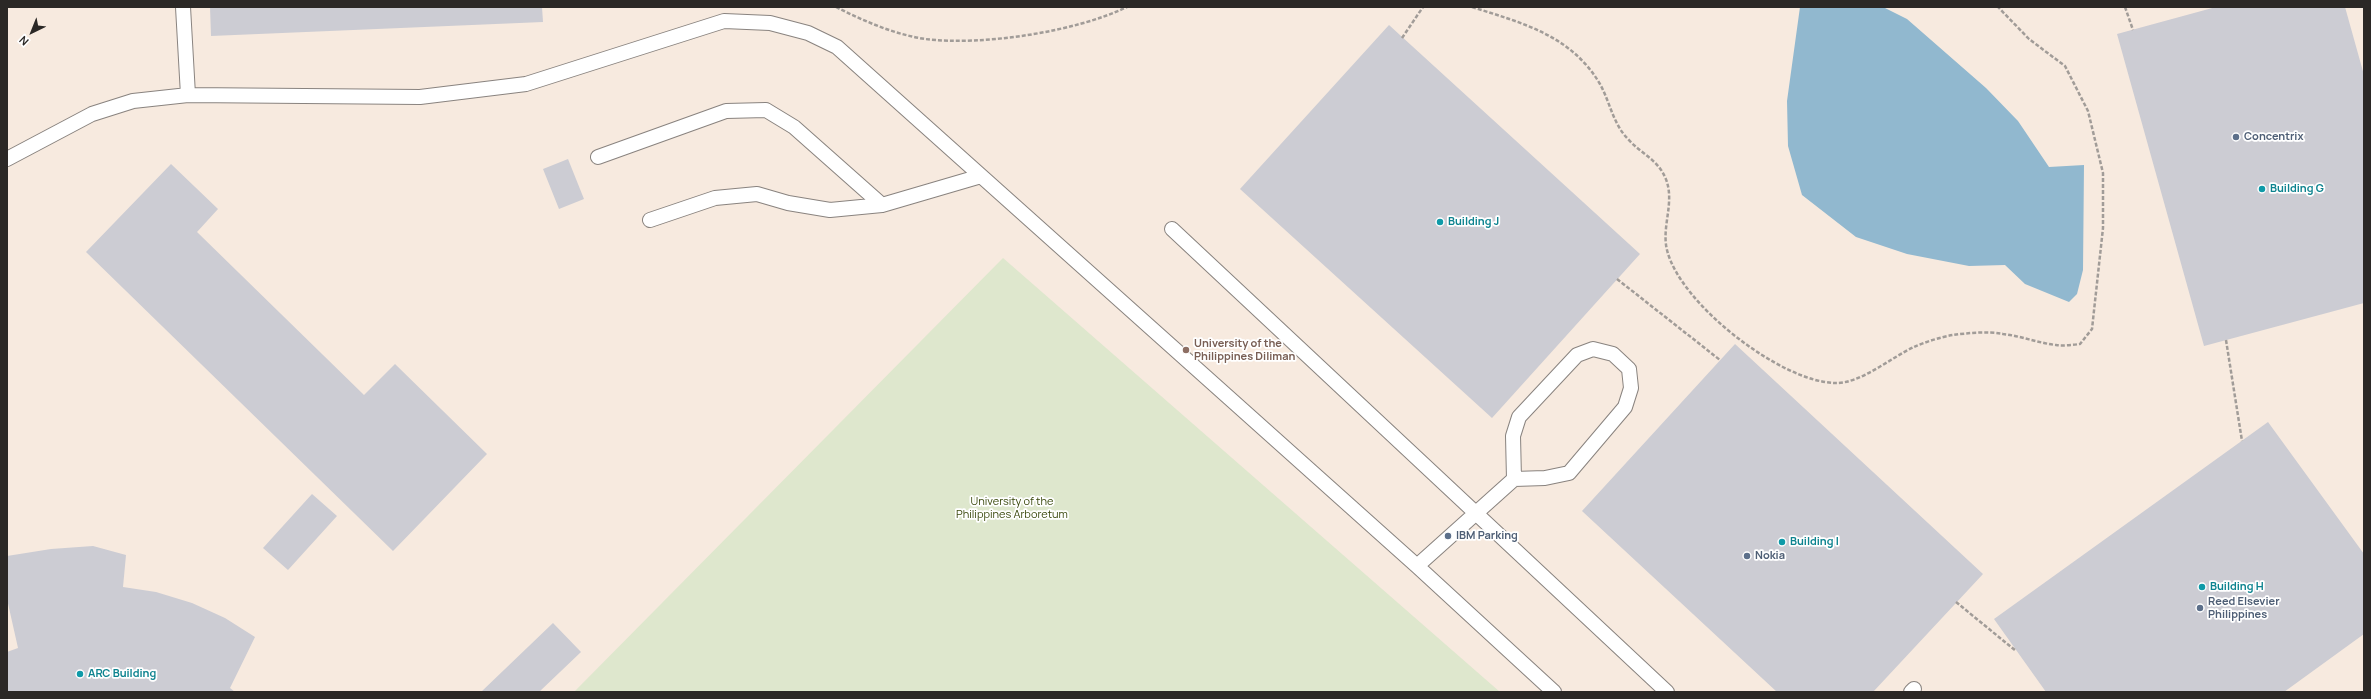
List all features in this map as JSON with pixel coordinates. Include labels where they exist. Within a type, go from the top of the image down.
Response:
[{"type":"lane","points":[[183,7],[188,95]]},
{"type":"lane","points":[[7,159],[92,114],[132,101],[188,95],[420,97],[526,84],[724,20],[770,23],[808,33],[837,47],[1417,566],[1554,692]]},
{"type":"lane","points":[[598,157],[726,111],[766,110],[794,127],[882,205]]},
{"type":"lane","points":[[650,220],[714,198],[756,194],[788,203],[830,210],[882,205],[981,176]]},
{"type":"lane","points":[[1172,229],[1667,692]]},
{"type":"lane","points":[[1417,566],[1514,479],[1545,478],[1569,473],[1625,406],[1631,388],[1629,369],[1613,354],[1593,349],[1577,356],[1519,417],[1513,436],[1514,479]]},
{"type":"path","points":[[836,7],[876,26],[924,38],[973,40],[1062,30],[1127,7]]},
{"type":"path","points":[[1402,38],[1423,7]]},
{"type":"path","points":[[1472,7],[1554,37],[1566,44],[1600,84],[1615,120],[1627,139],[1653,159],[1665,176],[1671,195],[1667,249],[1675,272],[1702,308],[1740,341],[1800,376],[1836,384],[1864,376],[1915,346],[1952,335],[2001,333],[2057,346],[2080,344],[2092,329],[2103,228],[2103,173],[2088,111],[2065,66],[2029,39],[1998,7]]},
{"type":"path","points":[[2125,7],[2133,30]]},
{"type":"path","points":[[1618,280],[1720,360]]},
{"type":"path","points":[[2226,340],[2242,441]]},
{"type":"path","points":[[1956,602],[2016,651]]},
{"type":"shaded area","name":"University of the Philippines Diliman","points":[[7,7],[2364,7],[2364,692],[7,692]]},
{"type":"green space","name":"University of the Philippines Arboretum","points":[[1003,258],[1500,692],[574,692]]},
{"type":"water","points":[[1800,7],[1883,7],[1907,19],[1986,88],[2018,121],[2049,167],[2084,165],[2083,270],[2077,294],[2069,302],[2025,284],[2005,265],[1969,266],[1907,254],[1856,237],[1802,195],[1788,146],[1787,101]]},
{"type":"building","points":[[210,7],[542,7],[543,22],[211,36]]},
{"type":"building","name":"Building G","points":[[2216,7],[2345,7],[2364,75],[2364,303],[2204,346],[2117,34]]},
{"type":"building","name":"Building J","points":[[1389,25],[1640,254],[1492,418],[1240,189]]},
{"type":"building","points":[[568,159],[584,199],[559,209],[543,169]]},
{"type":"building","points":[[171,164],[218,209],[197,232],[364,395],[395,364],[487,454],[393,551],[86,252]]},
{"type":"building","name":"Building I","points":[[1735,344],[1983,574],[1873,692],[1777,692],[1582,511]]},
{"type":"building","name":"Building H","points":[[2268,422],[2364,554],[2364,634],[2284,692],[2046,692],[1994,619]]},
{"type":"building","points":[[312,494],[337,516],[288,570],[263,548]]},
{"type":"building","points":[[93,546],[126,555],[123,587],[156,592],[192,603],[225,618],[255,637],[230,688],[235,692],[7,692],[7,652],[18,648],[7,599],[7,556],[51,549]]},
{"type":"building","points":[[553,623],[581,652],[539,692],[481,692]]},
{"type":"place","name":"Concentrix","points":[[2236,137]]},
{"type":"place","name":"Building G","points":[[2262,189]]},
{"type":"place","name":"Building J","points":[[1440,222]]},
{"type":"place","name":"University of the Philippines Diliman","points":[[1186,350]]},
{"type":"place","name":"IBM Parking","points":[[1448,536]]},
{"type":"place","name":"Building I","points":[[1782,542]]},
{"type":"place","name":"Nokia","points":[[1747,556]]},
{"type":"place","name":"Building H","points":[[2202,587]]},
{"type":"place","name":"Reed Elsevier Philippines","points":[[2200,608]]},
{"type":"place","name":"ARC Building","points":[[80,674]]}]
